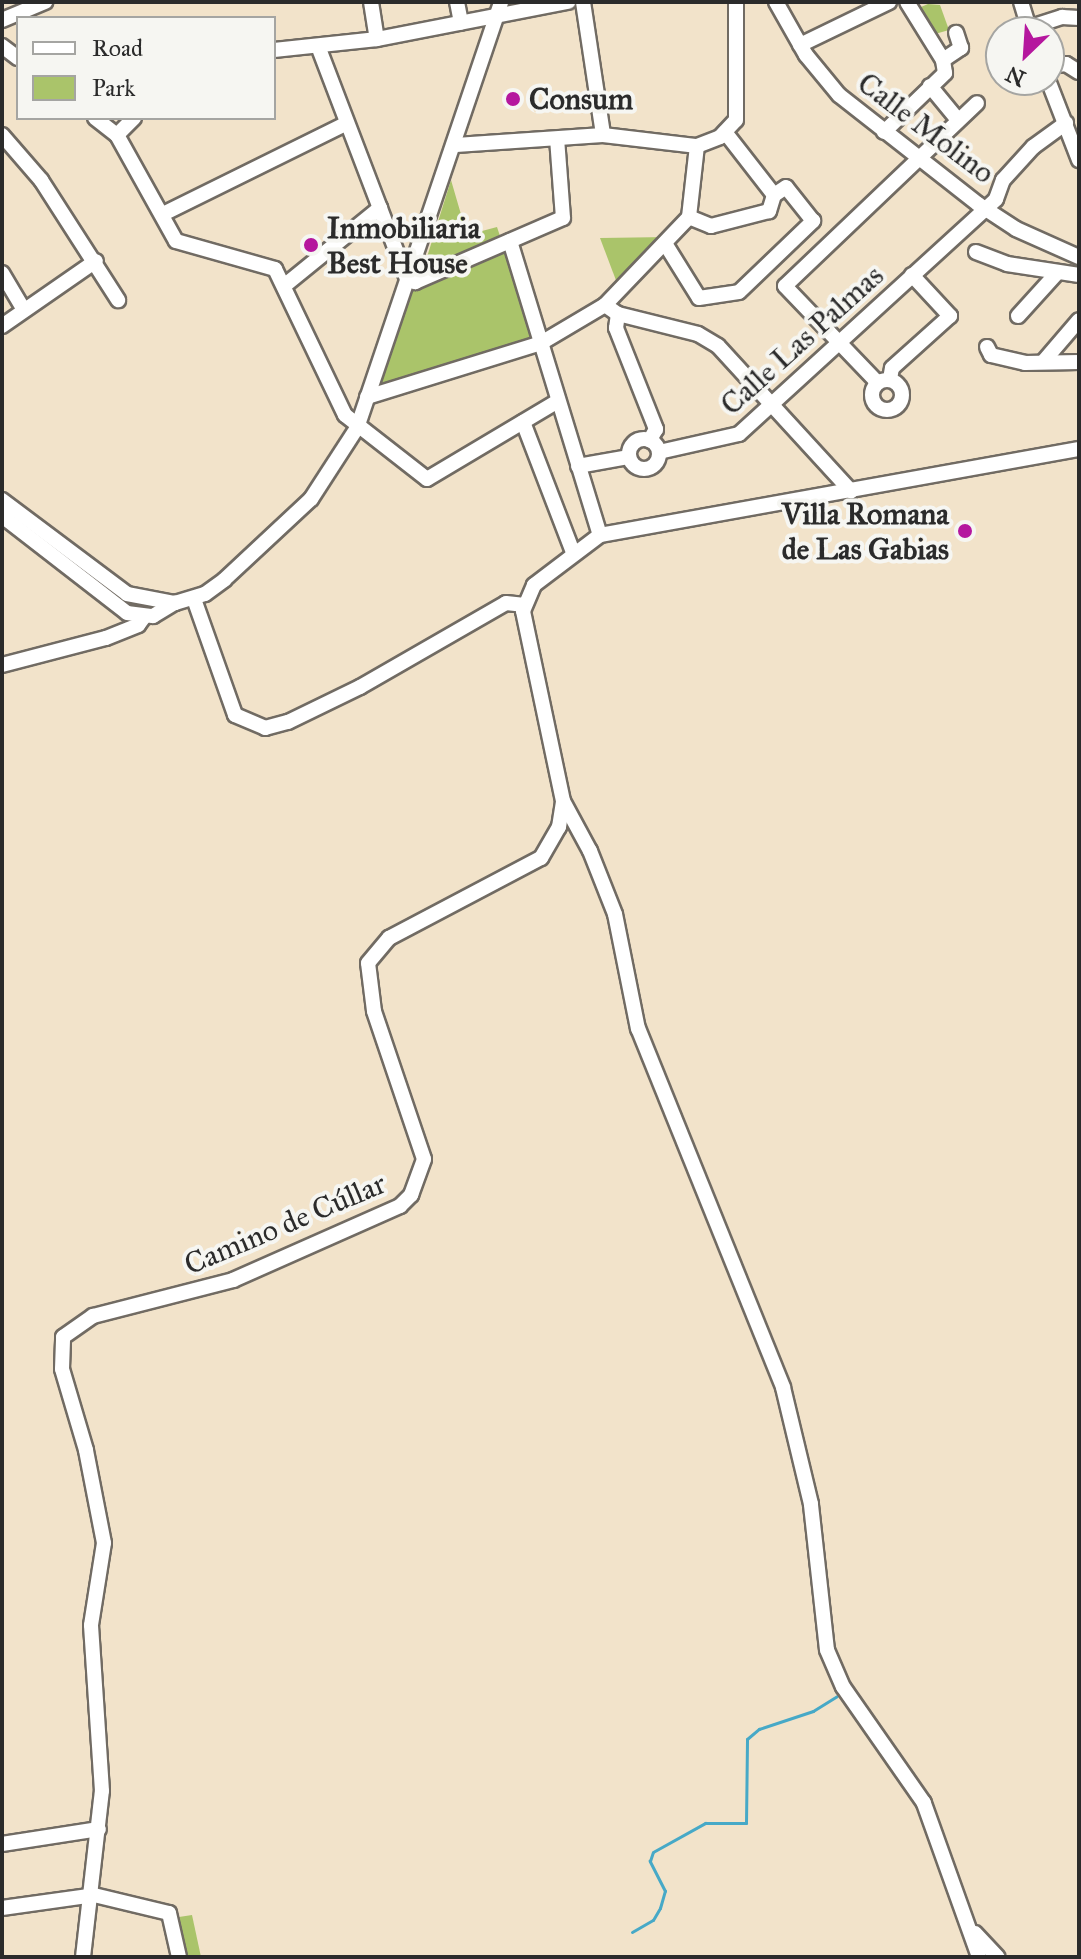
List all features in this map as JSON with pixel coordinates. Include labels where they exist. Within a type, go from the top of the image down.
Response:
[{"type":"street","points":[[2,20],[45,2]]},
{"type":"street","points":[[371,2],[377,39]]},
{"type":"street","points":[[457,2],[461,23]]},
{"type":"street","points":[[276,50],[377,39],[461,23],[501,9],[568,2]]},
{"type":"street","points":[[583,2],[603,135]]},
{"type":"street","points":[[456,145],[603,135],[697,146],[725,132],[736,120],[736,2]]},
{"type":"street","name":"Calle Molino","points":[[776,2],[827,84],[884,132],[1016,229],[1079,257]]},
{"type":"street","points":[[800,45],[889,2]]},
{"type":"street","points":[[884,132],[945,73],[943,60],[907,2]]},
{"type":"street","points":[[2,665],[106,638],[138,625],[144,617],[175,603],[194,599],[224,580],[311,499],[357,428],[501,9]]},
{"type":"street","points":[[943,60],[961,48],[956,33]]},
{"type":"street","points":[[318,46],[407,279],[415,282],[563,218],[557,139]]},
{"type":"street","points":[[930,86],[958,120]]},
{"type":"street","points":[[1055,96],[1079,160]]},
{"type":"street","points":[[912,275],[950,316],[892,368],[884,381],[837,343],[785,286],[977,103]]},
{"type":"street","points":[[98,120],[117,135],[176,241],[275,269],[345,415],[357,428],[427,479],[558,401]]},
{"type":"street","points":[[117,135],[132,120]]},
{"type":"street","points":[[163,214],[347,123]]},
{"type":"street","name":"Calle Las Palmas","points":[[629,457],[644,470],[654,466],[655,446],[727,440],[773,405],[986,206],[1033,147],[1066,123]]},
{"type":"street","points":[[725,132],[813,221],[829,245]]},
{"type":"street","points":[[2,135],[41,180],[96,261],[118,300]]},
{"type":"street","points":[[367,397],[541,343],[612,310],[689,217],[697,146]]},
{"type":"street","points":[[689,217],[711,226],[769,211],[780,191]]},
{"type":"street","points":[[284,286],[380,208]]},
{"type":"street","points":[[666,245],[699,298],[739,292],[813,221]]},
{"type":"street","points":[[510,241],[600,535]]},
{"type":"street","points":[[976,252],[1007,264],[1079,275]]},
{"type":"street","points":[[2,326],[96,261]]},
{"type":"street","points":[[2,273],[24,310]]},
{"type":"street","points":[[1018,316],[1057,273]]},
{"type":"street","points":[[612,310],[708,338],[851,491]]},
{"type":"street","points":[[578,466],[629,457],[633,444],[655,446],[656,429],[616,328],[612,310]]},
{"type":"street","points":[[1043,362],[1079,320]]},
{"type":"street","points":[[987,347],[991,355],[1043,362],[1079,362]]},
{"type":"street","points":[[523,422],[573,552]]},
{"type":"street","points":[[979,1957],[924,1803],[843,1687],[827,1650],[811,1504],[783,1387],[638,1029],[615,914],[590,851],[563,801],[524,635],[525,605],[534,585],[573,552],[600,535],[1079,449]]},
{"type":"street","points":[[2,500],[127,594],[144,617]]},
{"type":"street","points":[[2,516],[70,572],[127,613],[144,617]]},
{"type":"street","points":[[127,594],[175,603]]},
{"type":"street","points":[[194,599],[235,715],[265,728],[360,687],[506,603],[525,605]]},
{"type":"street","name":"Camino de Cúllar","points":[[83,1957],[94,1895],[103,1757],[91,1625],[104,1543],[86,1450],[62,1369],[63,1337],[93,1316],[233,1280],[406,1201],[419,1182],[424,1159],[374,1011],[368,963],[389,938],[541,858],[559,827],[563,801]]},
{"type":"street","points":[[2,1844],[99,1829]]},
{"type":"street","points":[[2,1908],[94,1895],[169,1913],[179,1957]]},
{"type":"street","points":[[965,1920],[997,1957]]},
{"type":"green space","points":[[940,5],[949,30],[928,36],[921,7]]},
{"type":"green space","points":[[451,180],[467,235],[497,227],[501,239],[422,273]]},
{"type":"green space","points":[[668,237],[617,283],[600,238]]},
{"type":"green space","points":[[506,251],[534,339],[379,387],[413,290]]},
{"type":"green space","points":[[192,1915],[201,1957],[186,1957],[179,1917]]},
{"type":"waterway","points":[[632,1932],[653,1920],[665,1891],[650,1861],[653,1852],[705,1823],[746,1823],[747,1739],[759,1729],[813,1711],[837,1696]]},
{"type":"place","name":"Consum","points":[[513,99]]},
{"type":"place","name":"Inmobiliaria Best House","points":[[311,245]]},
{"type":"place","name":"Villa Romana de Las Gabias","points":[[965,531]]}]
